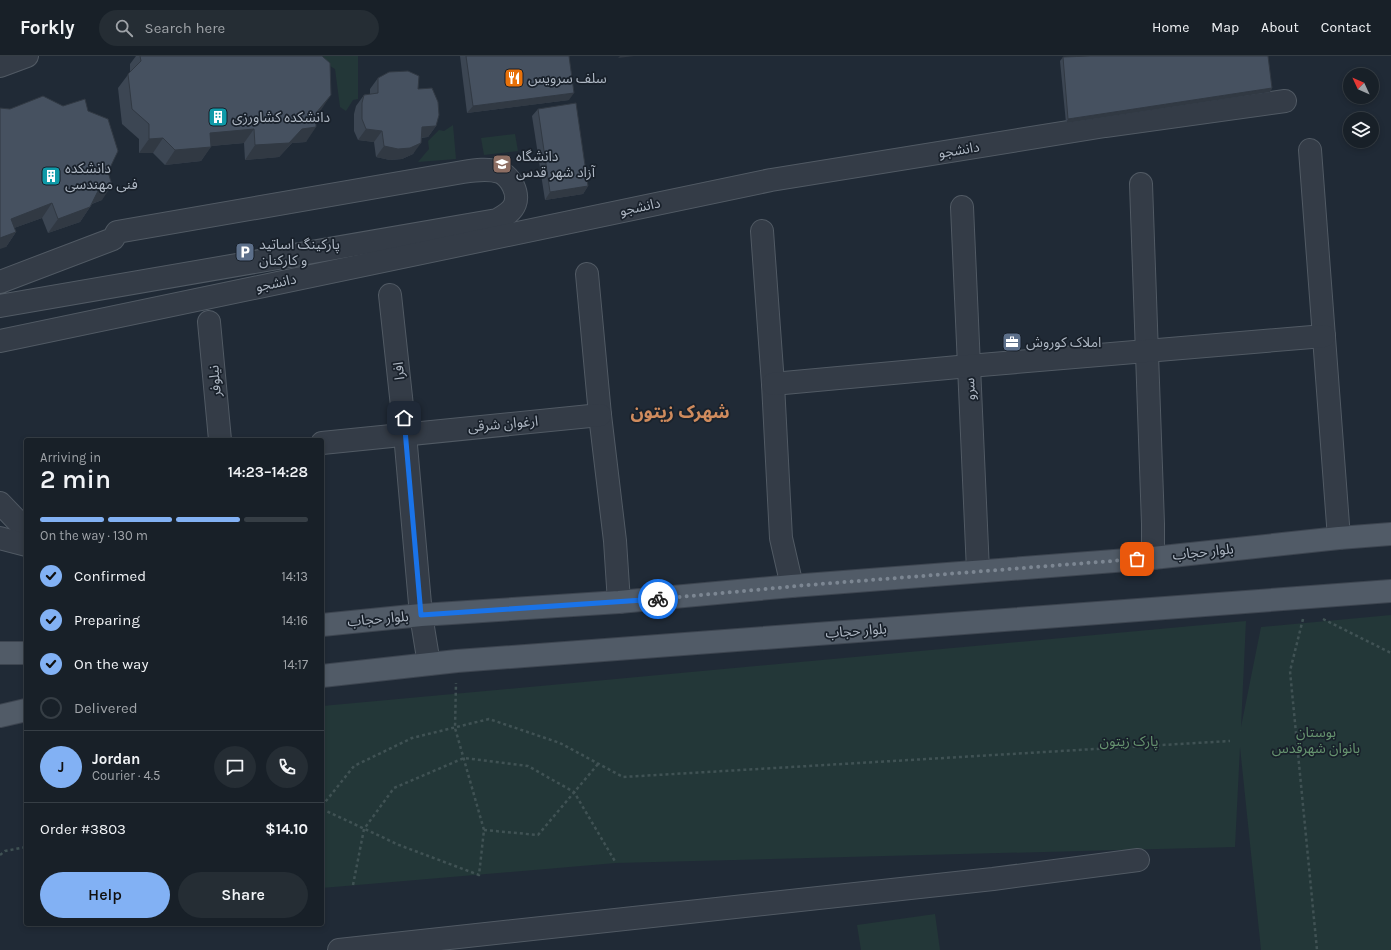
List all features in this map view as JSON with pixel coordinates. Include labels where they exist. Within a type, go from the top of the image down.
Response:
[{"type":"main road","name":"بلوار حجاب","points":[[324,625],[421,615],[619,602],[792,586],[1153,558],[1339,538],[1391,534]]},
{"type":"main road","name":"بلوار حجاب","points":[[324,676],[457,661],[1301,604],[1391,591]]},
{"type":"main road","points":[[0,653],[24,653]]},
{"type":"main road","points":[[0,716],[24,710]]},
{"type":"street","points":[[0,66],[27,56]]},
{"type":"street","name":"دانشجو","points":[[0,341],[771,180],[1097,128],[1285,101]]},
{"type":"street","points":[[1310,150],[1339,538]]},
{"type":"street","points":[[0,282],[113,239],[117,232],[486,169],[501,173],[511,181],[515,192],[515,204],[507,214],[497,220],[0,306]]},
{"type":"street","points":[[1141,184],[1154,524],[1153,558]]},
{"type":"street","name":"سرو","points":[[962,207],[978,571]]},
{"type":"street","points":[[762,231],[773,384],[781,538],[792,586]]},
{"type":"street","points":[[587,274],[600,415],[615,542],[619,602]]},
{"type":"street","name":"افرا","points":[[390,295],[406,434],[421,615],[429,664]]},
{"type":"street","name":"نیلوفر","points":[[209,322],[220,438]]},
{"type":"street","points":[[773,384],[1324,336]]},
{"type":"street","name":"ارغوان شرقی","points":[[324,442],[600,415]]},
{"type":"street","points":[[0,503],[24,528]]},
{"type":"street","points":[[0,538],[24,544]]},
{"type":"street","points":[[339,950],[993,879],[1138,860]]},
{"type":"path","points":[[1317,950],[1290,671],[1301,604],[1391,653]]},
{"type":"path","points":[[324,810],[399,846],[479,875],[484,830],[455,728],[457,661]]},
{"type":"path","points":[[324,804],[354,766],[412,738],[489,719],[560,743],[623,777],[1230,741]]},
{"type":"path","points":[[353,885],[364,829],[394,788],[464,758],[528,766],[574,792],[616,863]]},
{"type":"path","points":[[484,830],[538,835],[598,764]]},
{"type":"path","points":[[0,855],[5,851],[24,847]]},
{"type":"green space","points":[[313,56],[358,56],[358,99],[353,100],[346,111],[340,107],[335,69]]},
{"type":"green space","points":[[453,125],[456,159],[418,162],[429,149],[428,141],[439,130],[444,131]]},
{"type":"green space","points":[[515,134],[518,151],[484,155],[481,138]]},
{"type":"green space","name":"پارک زیتون","points":[[1391,615],[1391,950],[1261,950],[1240,747],[1235,847],[616,863],[324,888],[324,706],[1246,621],[1241,727],[1261,627]]},
{"type":"green space","points":[[935,914],[940,950],[861,950],[857,925]]},
{"type":"building","name":"دانشکده کشاورزی","points":[[140,56],[322,56],[330,63],[331,95],[316,113],[316,127],[302,129],[289,143],[255,145],[254,129],[210,133],[211,147],[175,150],[163,138],[149,139],[149,124],[132,109],[128,74],[141,61]]},
{"type":"building","name":"سلف سرویس","points":[[466,56],[569,56],[574,93],[473,106]]},
{"type":"building","points":[[1268,56],[1272,88],[1068,119],[1063,57]]},
{"type":"building","points":[[408,71],[419,76],[418,89],[432,88],[438,102],[439,115],[436,126],[422,127],[421,143],[410,148],[398,149],[384,146],[382,131],[366,129],[362,119],[362,103],[364,95],[378,93],[378,78],[389,72]]},
{"type":"building","name":"دانشکده فنی مهندسی","points":[[43,96],[63,106],[85,99],[88,111],[108,119],[118,151],[108,172],[112,185],[98,191],[90,207],[58,219],[52,203],[11,219],[16,232],[0,238],[0,108],[10,109]]},
{"type":"building","points":[[576,103],[588,186],[550,192],[538,109]]},
{"type":"way so far","points":[[658,599],[808,585],[1137,559]]},
{"type":"place","name":"سلف سرویس","points":[[514,78]]},
{"type":"place","name":"دانشکده کشاورزی","points":[[218,117]]},
{"type":"place","name":"دانشگاه آزاد شهر قدس","points":[[502,164]]},
{"type":"place","name":"دانشکده فنی مهندسی","points":[[51,176]]},
{"type":"place","name":"پارکینگ اساتید و کارکنان","points":[[245,252]]},
{"type":"place","name":"املاک کوروش","points":[[1012,342]]},
{"type":"district","name":"شهرک زیتون","points":[[680,412]]},
{"type":"route","points":[[404,418],[421,615],[658,599]]},
{"type":"park label","name":"بوستان بانوان شهرقدس","points":[[1316,740]]}]
